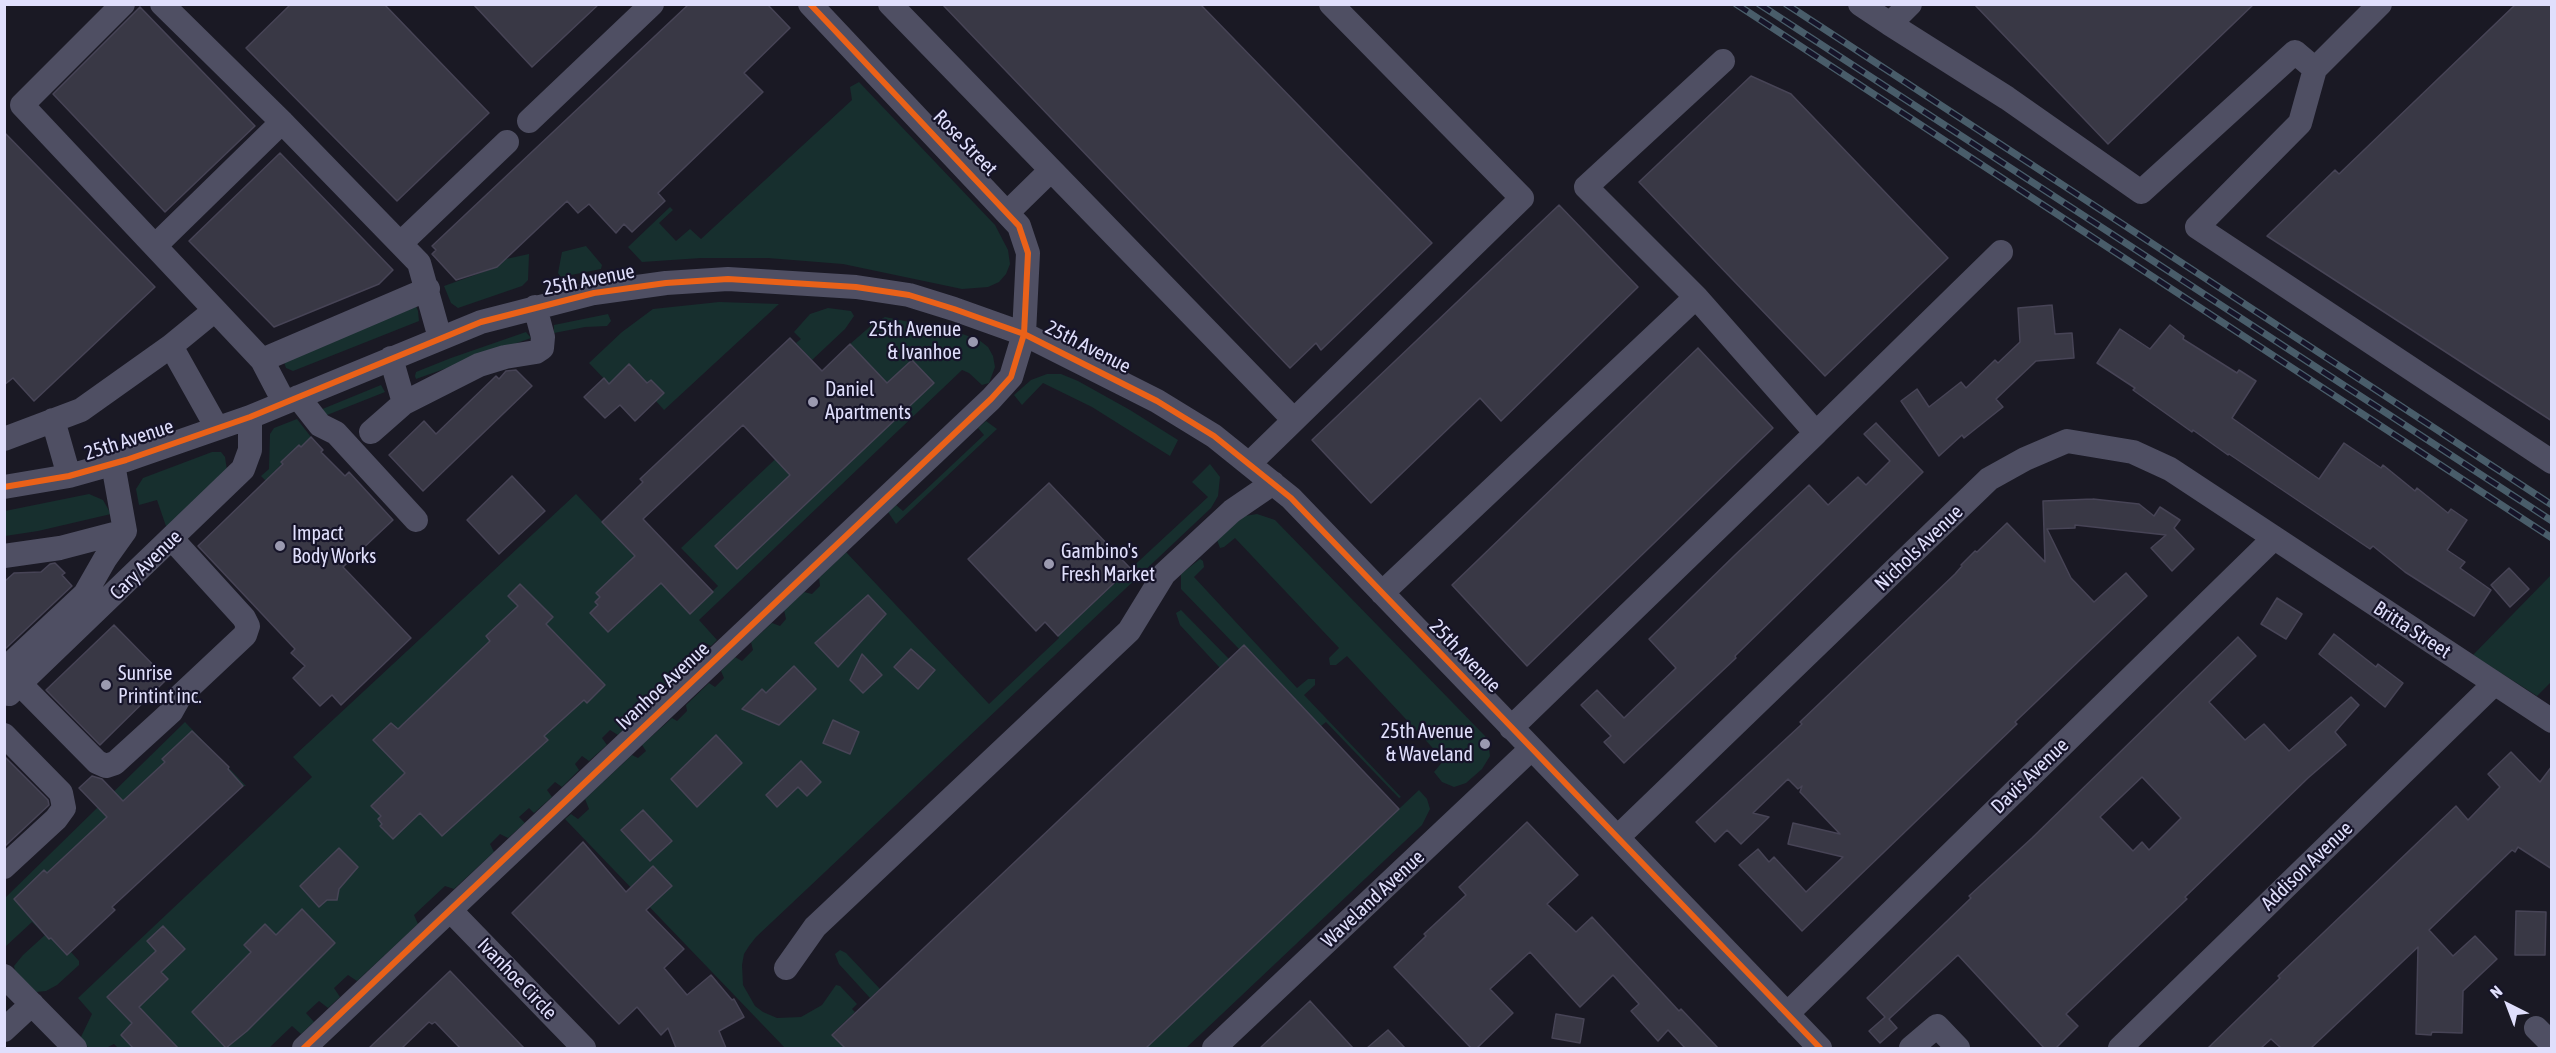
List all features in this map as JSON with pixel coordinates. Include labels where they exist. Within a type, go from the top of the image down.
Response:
[{"type":"street","points":[[123,4],[21,105],[262,360],[291,399],[320,425],[336,433],[416,520]]},
{"type":"street","points":[[162,4],[282,122],[419,263],[440,338]]},
{"type":"street","points":[[529,121],[652,4]]},
{"type":"street","name":"Rose Street","points":[[810,4],[1019,226],[1028,253],[1024,334]]},
{"type":"street","points":[[890,4],[1294,420]]},
{"type":"street","points":[[1249,464],[1522,198],[1331,4]]},
{"type":"street","points":[[1860,4],[2007,98],[2141,192],[2295,52],[2315,69]]},
{"type":"street","points":[[1890,24],[1910,4]]},
{"type":"street","points":[[2380,4],[2315,69],[2300,123],[2197,227],[2552,462]]},
{"type":"street","points":[[1723,61],[1586,187],[1696,297],[1816,433]]},
{"type":"street","points":[[155,246],[282,122]]},
{"type":"street","points":[[401,243],[507,142]]},
{"type":"street","points":[[1008,212],[1051,170]]},
{"type":"street","points":[[1511,728],[2001,252]]},
{"type":"street","name":"25th Avenue","points":[[4,487],[69,476],[113,464],[250,417],[481,322],[594,293],[666,283],[728,279],[796,282],[856,287],[909,296],[954,309],[1024,334],[1157,401],[1214,436],[1291,498],[1820,1048]]},
{"type":"street","points":[[262,360],[428,289]]},
{"type":"street","points":[[1382,593],[1696,297]]},
{"type":"street","points":[[371,432],[404,403],[479,365],[505,357],[536,352],[542,348],[543,337],[535,307]]},
{"type":"street","points":[[4,439],[81,410],[171,346],[214,310]]},
{"type":"street","name":"Ivanhoe Avenue","points":[[304,1048],[991,399],[1011,376],[1024,334]]},
{"type":"street","points":[[171,346],[216,428]]},
{"type":"street","points":[[392,358],[404,403]]},
{"type":"street","name":"Cary Avenue","points":[[11,683],[172,539],[243,469],[250,450],[250,417]]},
{"type":"street","points":[[53,420],[69,476]]},
{"type":"street","name":"Nichols Avenue","points":[[1618,837],[1989,479],[2025,459],[2067,441],[2133,452],[2170,469],[2273,538]]},
{"type":"street","points":[[113,464],[125,531],[105,559],[85,594],[11,683],[97,762],[106,766],[115,763],[171,712],[180,696],[245,635],[248,626],[244,618],[172,539]]},
{"type":"street","points":[[786,968],[814,927],[1129,631],[1164,574],[1232,511],[1273,483]]},
{"type":"street","points":[[4,556],[60,548],[125,531]]},
{"type":"street","name":"Britta Street","points":[[2273,538],[2552,722]]},
{"type":"street","name":"Davis Avenue","points":[[1787,1014],[2273,538]]},
{"type":"street","name":"Addison Avenue","points":[[2121,1048],[2494,684]]},
{"type":"street","points":[[4,735],[61,793],[64,808],[56,819],[4,867]]},
{"type":"street","name":"Waveland Avenue","points":[[1214,1048],[1531,748]]},
{"type":"street","name":"Ivanhoe Circle","points":[[450,910],[584,1048]]},
{"type":"street","points":[[4,976],[75,1048]]},
{"type":"street","points":[[4,1030],[32,1004]]},
{"type":"street","points":[[1911,1048],[1937,1026],[1958,1048]]},
{"type":"green space","points":[[859,82],[995,225],[1008,250],[1010,264],[1006,274],[999,282],[988,287],[962,289],[843,264],[768,258],[701,258],[642,262],[628,247],[670,207],[673,210],[659,223],[676,241],[690,229],[701,239],[852,100],[850,87]]},
{"type":"green space","points":[[586,246],[602,265],[601,269],[561,277],[558,273],[562,252]]},
{"type":"green space","points":[[529,254],[528,280],[522,286],[458,308],[451,303],[444,286],[497,267],[506,259]]},
{"type":"green space","points":[[414,301],[419,321],[293,371],[286,368],[282,356]]},
{"type":"green space","points":[[719,302],[779,304],[664,410],[656,401],[663,393],[651,380],[647,383],[629,365],[609,384],[589,363],[622,332],[653,309]]},
{"type":"green space","points":[[828,308],[851,311],[854,316],[845,329],[812,360],[796,343],[801,339],[794,332],[810,314]]},
{"type":"green space","points":[[608,314],[611,321],[607,326],[585,327],[554,333],[554,325]]},
{"type":"green space","points":[[885,317],[954,331],[979,340],[988,347],[993,356],[995,367],[989,383],[982,385],[962,370],[699,620],[717,640],[711,646],[703,642],[692,653],[696,660],[645,708],[637,705],[630,712],[634,719],[618,735],[610,730],[602,738],[607,745],[589,761],[582,756],[575,764],[579,770],[562,787],[555,782],[547,790],[552,797],[534,813],[529,808],[519,817],[525,823],[508,838],[500,834],[490,844],[494,852],[454,889],[445,886],[414,915],[418,924],[357,981],[348,975],[334,988],[340,997],[328,1008],[319,1001],[306,1013],[314,1022],[301,1034],[292,1026],[269,1048],[118,1048],[114,1044],[106,1048],[89,1048],[80,1039],[92,1014],[78,998],[312,777],[293,757],[576,494],[690,613],[718,586],[681,548],[872,368],[850,344]]},
{"type":"green space","points":[[526,332],[531,338],[416,379],[416,372]]},
{"type":"green space","points":[[1047,374],[1061,374],[1078,381],[1178,440],[1170,456],[1092,407],[1043,383],[1022,405],[1014,395],[1031,380]]},
{"type":"green space","points":[[381,385],[385,392],[322,417],[320,410]]},
{"type":"green space","points":[[297,419],[311,437],[301,447],[299,445],[266,481],[261,476],[269,469],[270,434],[274,428]]},
{"type":"green space","points":[[986,421],[997,429],[896,524],[888,512],[896,505],[903,511],[984,435],[978,428]]},
{"type":"green space","points":[[212,452],[221,452],[225,457],[227,470],[167,529],[157,500],[139,505],[136,489],[143,478]]},
{"type":"green space","points":[[1210,464],[1220,477],[1218,496],[1211,508],[756,937],[744,954],[743,985],[755,1006],[777,1018],[801,1017],[822,1005],[836,985],[840,986],[857,1004],[852,1009],[855,1012],[832,1034],[845,1048],[785,1048],[565,819],[571,814],[578,819],[589,809],[585,799],[632,755],[638,758],[646,751],[642,745],[672,718],[677,721],[687,711],[686,705],[709,683],[715,687],[724,678],[721,671],[735,657],[742,661],[753,650],[751,642],[772,623],[780,626],[786,619],[784,610],[804,592],[812,594],[820,586],[819,578],[846,552],[989,704],[1059,638],[1058,636],[1208,497],[1192,482]]},
{"type":"green space","points":[[89,494],[103,500],[111,514],[38,531],[5,536],[5,511]]},
{"type":"green space","points":[[1257,514],[1275,520],[1485,736],[1490,756],[1482,769],[1466,783],[1454,787],[1442,782],[1434,772],[1444,760],[1347,656],[1336,665],[1330,665],[1329,658],[1339,648],[1235,538],[1220,548],[1217,540],[1245,516]]},
{"type":"green space","points":[[1200,559],[1204,567],[1194,577],[1297,688],[1308,679],[1315,679],[1315,685],[1304,695],[1401,797],[1399,798],[1326,722],[1321,726],[1244,645],[1239,649],[1181,589],[1181,574]]},
{"type":"green space","points":[[2551,575],[2551,682],[2537,696],[2473,655]]},
{"type":"green space","points":[[1181,610],[1229,659],[1220,668],[1180,625],[1176,613]]},
{"type":"green space","points":[[185,722],[246,786],[243,786],[151,865],[71,952],[79,961],[79,965],[57,985],[46,991],[36,992],[15,971],[14,966],[45,935],[32,922],[5,947],[5,898]]},
{"type":"green space","points":[[1419,790],[1427,799],[1430,809],[1422,825],[1186,1048],[1146,1048]]},
{"type":"green space","points":[[840,950],[846,953],[880,989],[870,998],[839,964],[835,954]]},
{"type":"building","points":[[291,4],[384,4],[489,113],[397,201],[246,48]]},
{"type":"building","points":[[473,4],[599,4],[532,67]]},
{"type":"building","points":[[689,4],[767,4],[790,28],[744,73],[763,92],[658,193],[665,201],[632,232],[624,224],[616,233],[589,204],[578,213],[567,201],[497,267],[456,280],[432,254],[436,250],[432,246]]},
{"type":"building","points":[[942,4],[1200,4],[1432,243],[1321,350],[1316,343],[1290,368]]},
{"type":"building","points":[[1974,4],[2254,4],[2108,144]]},
{"type":"building","points":[[2516,4],[2552,4],[2552,421],[2267,236],[2335,170],[2339,174]]},
{"type":"building","points":[[140,7],[255,126],[165,212],[53,94]]},
{"type":"building","points":[[1751,76],[1791,94],[1948,258],[1825,376],[1639,182]]},
{"type":"building","points":[[4,132],[155,287],[34,401],[13,378],[4,385]]},
{"type":"building","points":[[280,153],[393,270],[379,284],[274,327],[189,241]]},
{"type":"building","points":[[1559,205],[1638,287],[1501,421],[1480,398],[1371,503],[1312,440]]},
{"type":"building","points":[[2052,305],[2055,334],[2072,333],[2074,358],[2036,361],[1996,399],[2003,407],[1964,438],[1962,435],[1939,456],[1901,401],[1917,389],[1929,407],[1961,382],[1966,388],[1995,360],[1998,363],[2020,342],[2018,308]]},
{"type":"building","points":[[2170,325],[2184,336],[2183,339],[2237,373],[2239,370],[2256,381],[2232,418],[2319,479],[2344,443],[2381,468],[2383,465],[2415,491],[2417,488],[2448,513],[2451,509],[2467,520],[2447,550],[2465,562],[2460,568],[2491,590],[2474,616],[2405,572],[2373,546],[2370,549],[2193,430],[2192,432],[2133,390],[2135,388],[2097,363],[2120,329],[2150,349]]},
{"type":"building","points":[[790,338],[822,371],[850,344],[887,383],[912,360],[934,383],[737,569],[715,546],[790,475],[743,425],[643,519],[713,592],[690,614],[661,583],[608,632],[590,613],[598,605],[595,602],[600,597],[596,593],[635,556],[602,522],[643,482],[640,479]]},
{"type":"building","points":[[1698,348],[1773,428],[1527,666],[1452,585]]},
{"type":"building","points":[[629,364],[647,383],[651,380],[664,393],[635,421],[620,405],[605,418],[584,397],[604,378],[609,384]]},
{"type":"building","points":[[516,370],[532,386],[423,491],[389,455],[424,421],[436,434],[496,376],[499,379],[506,371]]},
{"type":"building","points":[[1876,423],[1923,472],[1735,656],[1736,658],[1624,763],[1604,742],[1611,736],[1581,705],[1597,690],[1624,718],[1676,668],[1649,639],[1735,555],[1809,485],[1828,505],[1858,477],[1866,485],[1890,461],[1864,434]]},
{"type":"building","points":[[311,437],[323,450],[321,452],[345,476],[349,472],[393,520],[343,567],[411,638],[341,705],[332,695],[320,706],[293,678],[305,666],[291,653],[295,649],[198,546],[283,464],[281,462]]},
{"type":"building","points":[[512,476],[545,511],[499,554],[467,520]]},
{"type":"building","name":"Gambino's Fresh Market","points":[[1049,483],[1130,568],[1058,636],[1045,622],[1036,631],[968,559]]},
{"type":"building","points":[[2093,499],[2139,504],[2154,516],[2160,507],[2180,520],[2174,528],[2194,549],[2172,571],[2151,548],[2166,535],[2075,525],[2075,528],[2047,529],[2071,578],[2094,602],[2126,573],[2147,596],[1802,931],[1739,865],[1758,849],[1769,862],[1774,857],[1806,892],[1843,857],[1788,844],[1793,823],[1840,834],[1800,792],[1802,786],[1798,789],[1788,779],[1753,813],[1769,817],[1741,844],[1727,830],[1715,842],[1696,822],[1802,724],[1800,722],[1955,574],[1975,551],[1977,552],[2007,523],[2045,562],[2043,501]]},
{"type":"building","points":[[55,563],[65,573],[62,575],[72,586],[4,650],[4,582],[14,573],[41,572],[50,564]]},
{"type":"building","points":[[2509,568],[2529,589],[2510,607],[2491,585]]},
{"type":"building","points":[[520,584],[553,617],[546,624],[605,685],[587,703],[584,700],[544,736],[548,740],[442,836],[420,813],[393,839],[380,826],[382,824],[378,819],[381,816],[371,806],[405,773],[373,740],[391,723],[398,729],[490,641],[486,636],[518,606],[508,596]]},
{"type":"building","points":[[868,595],[886,614],[838,667],[815,643]]},
{"type":"building","points":[[2277,598],[2302,614],[2286,639],[2261,624]]},
{"type":"building","name":"Sunrise Printint inc.","points":[[114,625],[167,679],[100,745],[46,690]]},
{"type":"building","points":[[2334,634],[2376,667],[2378,664],[2403,683],[2385,707],[2319,654]]},
{"type":"building","points":[[2238,637],[2256,656],[2209,702],[2245,740],[2264,724],[2289,751],[2351,697],[2359,705],[2335,732],[2346,745],[2308,778],[2185,897],[2187,899],[2066,1014],[2078,1026],[2056,1048],[2044,1048],[1958,955],[1889,1019],[1897,1028],[1880,1043],[1869,1031],[1885,1017],[1867,998],[1971,898],[1969,896],[2032,838]],"holes":[[[2142,777],[2181,818],[2149,850],[2142,842],[2133,851],[2100,817]]]},
{"type":"building","points":[[1244,645],[1399,809],[1146,1048],[845,1048],[832,1035]]},
{"type":"building","points":[[911,649],[935,670],[918,689],[894,667]]},
{"type":"building","points":[[862,654],[882,675],[863,693],[850,680]]},
{"type":"building","points":[[794,666],[816,689],[779,725],[742,709],[762,689],[766,693]]},
{"type":"building","points":[[833,720],[859,732],[850,754],[823,743]]},
{"type":"building","points":[[192,731],[229,767],[228,769],[243,786],[112,907],[115,910],[67,955],[51,938],[49,939],[14,899],[44,870],[47,873],[107,817],[79,788],[92,776],[102,779],[123,801],[165,762],[162,759]]},
{"type":"building","points":[[716,735],[742,763],[697,807],[671,779]]},
{"type":"building","points":[[2511,752],[2540,782],[2552,766],[2552,869],[2518,847],[2515,852],[2512,850],[2429,930],[2453,956],[2475,936],[2497,959],[2463,991],[2462,1033],[2416,1034],[2418,947],[2311,1048],[2281,1048],[2271,1039],[2261,1048],[2208,1048],[2280,978],[2278,976],[2456,806],[2468,820],[2500,787],[2488,774]]},
{"type":"building","points":[[4,756],[48,800],[49,805],[4,847]]},
{"type":"building","points":[[801,761],[821,782],[807,796],[798,787],[777,807],[766,795]]},
{"type":"building","points":[[643,810],[672,841],[650,861],[621,830]]},
{"type":"building","points":[[1527,822],[1578,875],[1547,904],[1576,932],[1592,917],[1679,1011],[1681,1009],[1718,1048],[1685,1048],[1668,1030],[1658,1041],[1631,1011],[1639,1004],[1613,975],[1580,1007],[1530,952],[1490,989],[1513,1013],[1477,1048],[1471,1048],[1394,967],[1426,936],[1424,934],[1466,895],[1459,887]]},
{"type":"building","points":[[583,842],[626,892],[653,866],[672,886],[646,910],[684,949],[664,968],[687,995],[711,975],[732,1000],[734,999],[744,1017],[719,1031],[726,1048],[676,1048],[668,1028],[661,1035],[637,1007],[619,1024],[512,913]]},
{"type":"building","points":[[339,848],[358,867],[339,889],[337,900],[327,900],[319,907],[300,886]]},
{"type":"building","points":[[302,909],[335,943],[247,1031],[226,1048],[192,1012],[251,952],[244,945],[265,924],[276,935]]},
{"type":"building","points":[[2516,911],[2546,912],[2545,955],[2515,955]]},
{"type":"building","points":[[163,926],[185,949],[161,972],[168,979],[139,1007],[178,1048],[133,1048],[121,1035],[132,1023],[107,997],[156,951],[147,941]]},
{"type":"building","points":[[450,971],[524,1048],[460,1048],[435,1022],[432,1024],[429,1022],[402,1048],[369,1048]]},
{"type":"building","points":[[1310,1001],[1353,1048],[1260,1048]]},
{"type":"building","points":[[1556,1014],[1584,1019],[1580,1043],[1552,1038]]},
{"type":"building","points":[[1388,1030],[1405,1048],[1367,1048]]},
{"type":"railway","points":[[1736,4],[2552,538]]},
{"type":"railway","points":[[1759,4],[2552,521]]},
{"type":"railway","points":[[1786,4],[2552,505]]},
{"type":"cycle path","points":[[304,1048],[991,399],[1011,377],[1024,334],[1028,253],[1019,226],[810,4]]},
{"type":"cycle path","points":[[4,487],[69,476],[126,460],[250,417],[481,322],[594,293],[666,283],[728,279],[856,287],[909,295],[1024,334],[1157,401],[1214,436],[1291,498],[1820,1048]]},
{"type":"place","name":"25th Avenue & Ivanhoe","points":[[973,342]]},
{"type":"place","name":"Daniel Apartments","points":[[813,402]]},
{"type":"place","name":"Impact Body Works","points":[[280,546]]},
{"type":"place","name":"Gambino's Fresh Market","points":[[1049,564]]},
{"type":"place","name":"Sunrise Printint inc.","points":[[106,685]]},
{"type":"place","name":"25th Avenue & Waveland","points":[[1485,744]]}]
